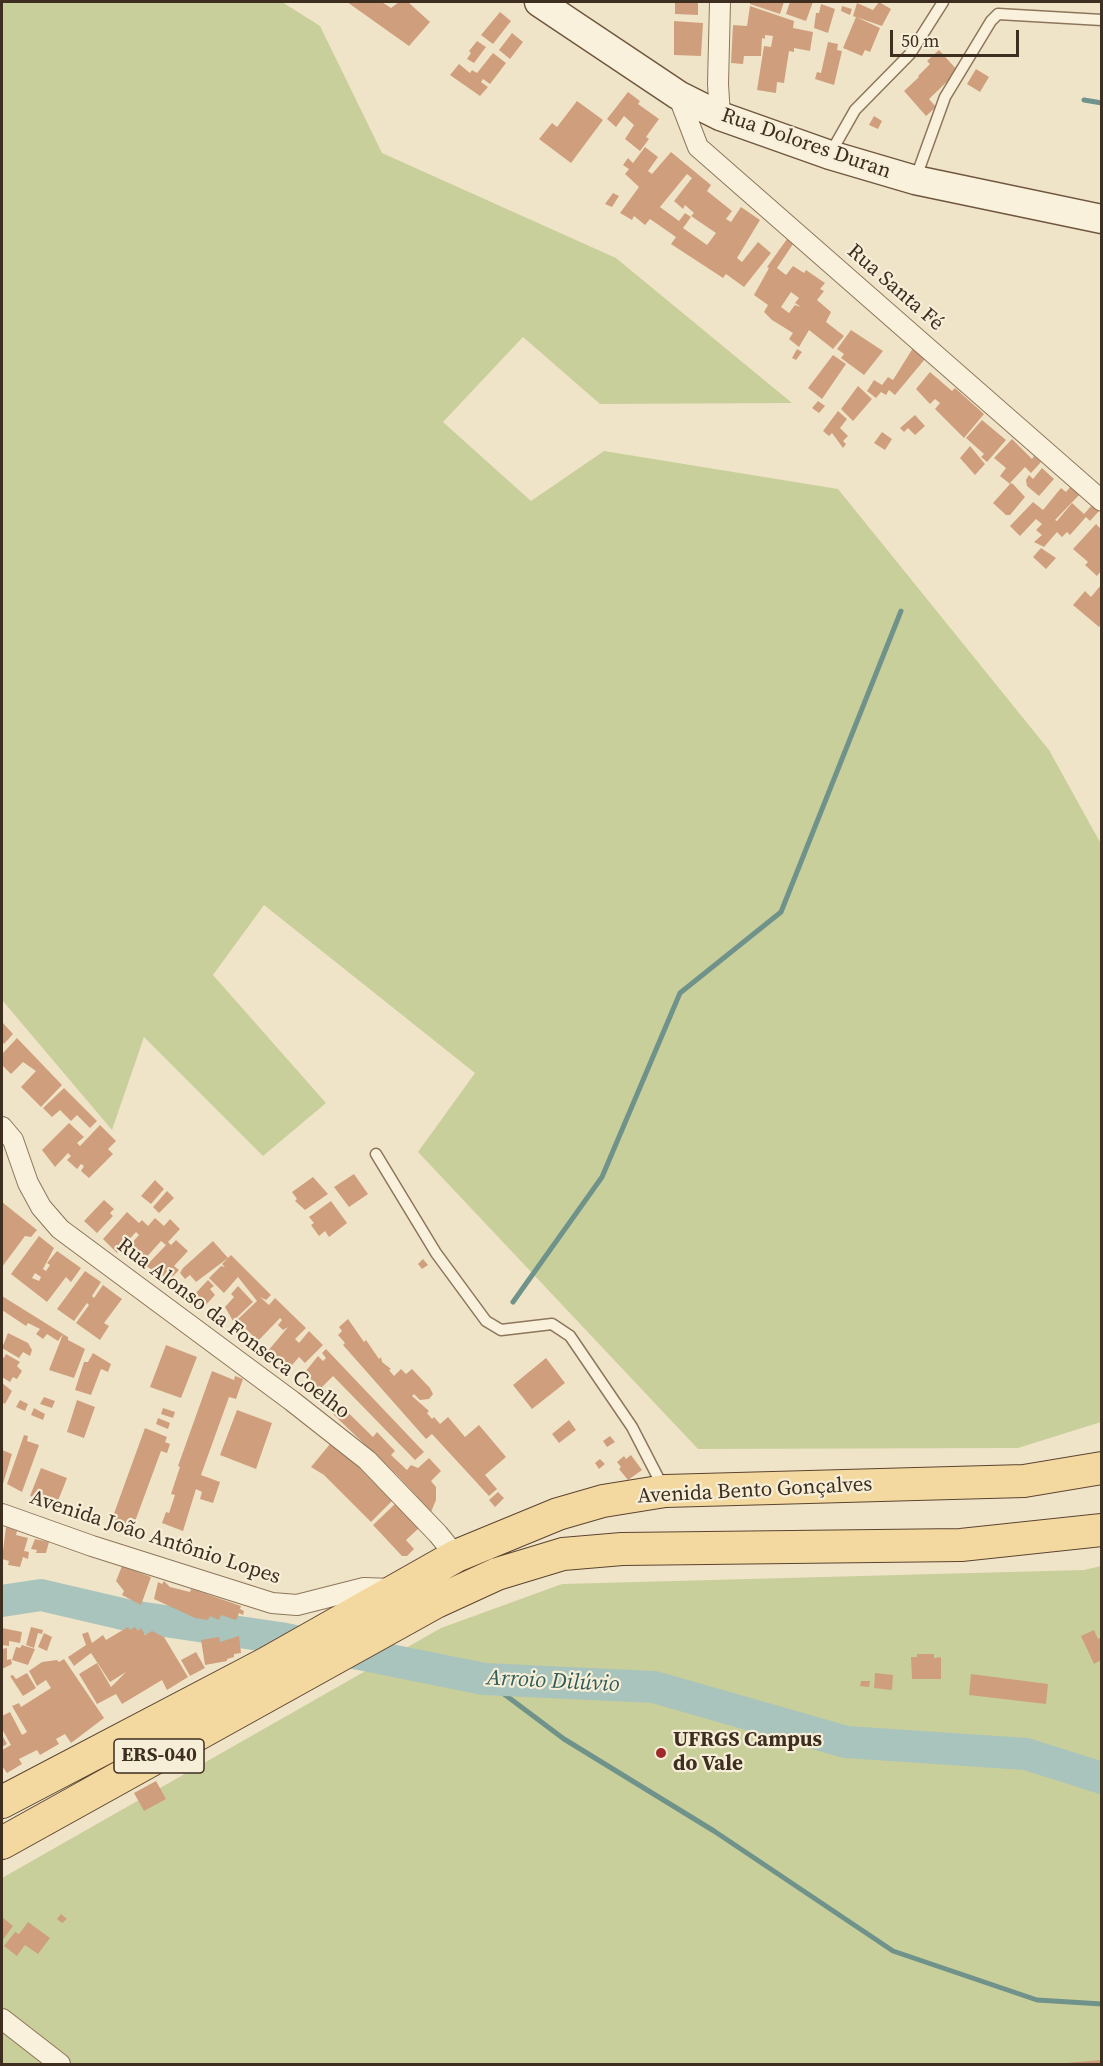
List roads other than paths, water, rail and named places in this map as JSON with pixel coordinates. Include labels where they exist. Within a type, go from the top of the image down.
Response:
[{"type":"main road","name":"Avenida Bento Gonçalves","points":[[2,1802],[267,1663],[456,1556],[558,1514],[603,1501],[665,1491],[1024,1481],[1101,1468]]},
{"type":"main road","name":"ERS-040","points":[[2,1843],[436,1602],[497,1574],[563,1554],[622,1549],[961,1545],[1101,1530]]},
{"type":"street","name":"Rua Dolores Duran","points":[[539,2],[678,95],[720,116],[830,154],[915,180],[1101,219]]},
{"type":"street","points":[[720,2],[718,84],[720,116]]},
{"type":"street","name":"Rua Santa Fé","points":[[678,95],[698,147],[1101,501]]},
{"type":"street","name":"Rua Alonso da Fonseca Coelho","points":[[2,1127],[13,1140],[28,1183],[41,1207],[60,1229],[367,1460],[456,1556]]},
{"type":"street","name":"Avenida João Antônio Lopes","points":[[2,1514],[92,1546],[272,1604],[297,1605],[364,1588],[400,1589]]},
{"type":"street","points":[[2,2019],[60,2064]]},
{"type":"lane","points":[[830,154],[855,110],[910,54],[943,2]]},
{"type":"lane","points":[[915,180],[945,97],[991,21],[998,14],[1101,20]]},
{"type":"lane","points":[[376,1154],[436,1253],[486,1321],[501,1330],[552,1324],[570,1336],[632,1427],[665,1491]]},
{"type":"waterway","points":[[1084,100],[1102,103]]},
{"type":"waterway","points":[[513,1302],[602,1177],[680,993],[781,912],[901,611]]},
{"type":"waterway","name":"Arroio Dilúvio","points":[[2,1601],[41,1595],[131,1616],[280,1638],[484,1679],[654,1687],[846,1742],[1026,1754],[1102,1778]]},
{"type":"waterway","points":[[484,1679],[564,1739],[714,1831],[893,1951],[1037,2000],[1102,2004]]},
{"type":"place","name":"UFRGS Campus do Vale","points":[[661,1753]]}]
